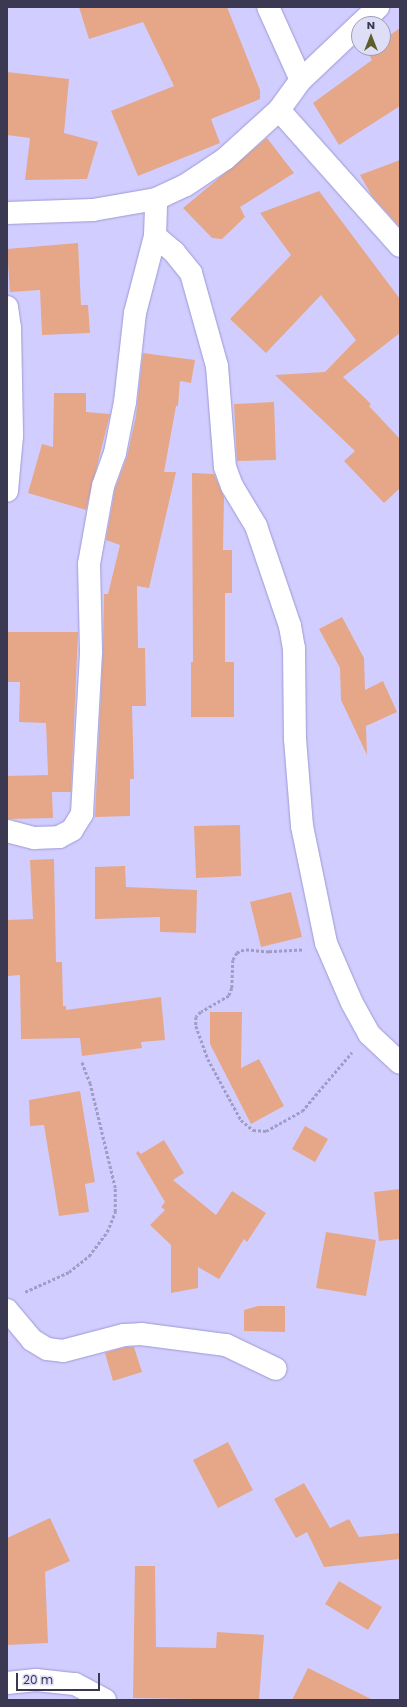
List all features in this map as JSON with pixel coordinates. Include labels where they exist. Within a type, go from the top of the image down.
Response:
[{"type":"street","points":[[268,7],[301,80]]},
{"type":"street","points":[[369,16],[378,7]]},
{"type":"street","points":[[7,213],[93,210],[156,199],[186,185],[225,159],[279,110],[301,80],[351,33]]},
{"type":"street","points":[[279,110],[400,246]]},
{"type":"street","points":[[7,831],[34,838],[59,837],[72,830],[82,814],[91,651],[89,564],[103,486],[115,453],[125,402],[140,288],[155,236],[156,199]]},
{"type":"street","points":[[155,236],[174,252],[191,273],[217,366],[225,467],[232,486],[256,526],[290,626],[294,648],[295,739],[302,826],[326,943],[352,1003],[369,1034],[400,1063]]},
{"type":"street","points":[[7,306],[10,328],[12,436],[7,491]]},
{"type":"street","points":[[13,1302],[32,1340],[47,1349],[63,1351],[124,1335],[141,1334],[226,1346],[276,1369]]},
{"type":"street","points":[[7,1683],[36,1680],[75,1684],[105,1700]]},
{"type":"path","points":[[326,943],[309,949],[289,952],[244,950],[238,953],[233,960],[232,988],[229,996],[201,1012],[196,1017],[196,1026],[208,1058],[241,1120],[253,1130],[266,1131],[302,1111],[369,1034]]},
{"type":"path","points":[[13,1302],[69,1272],[89,1256],[107,1232],[115,1212],[115,1188],[90,1084],[81,1061]]},
{"type":"building","points":[[79,7],[227,7],[260,90],[260,99],[211,119],[220,143],[138,176],[111,111],[174,86],[143,22],[89,39]]},
{"type":"building","points":[[400,28],[400,106],[339,145],[313,103],[372,60],[370,56],[391,56],[391,34]]},
{"type":"building","points":[[7,72],[69,79],[64,133],[98,142],[87,179],[25,180],[30,138],[7,135]]},
{"type":"building","points":[[267,138],[294,173],[240,207],[245,217],[222,239],[212,238],[183,208]]},
{"type":"building","points":[[400,160],[400,227],[372,196],[360,175]]},
{"type":"building","points":[[319,191],[400,299],[400,333],[343,377],[371,404],[369,406],[400,439],[400,488],[384,503],[344,461],[355,451],[275,375],[325,372],[356,340],[321,295],[266,353],[230,319],[291,255],[260,213]]},
{"type":"building","points":[[78,243],[81,305],[88,305],[90,333],[42,335],[40,290],[10,292],[7,249]]},
{"type":"building","points":[[143,353],[195,360],[191,383],[180,381],[178,406],[176,406],[164,472],[176,472],[149,588],[137,586],[138,648],[145,648],[146,706],[132,706],[134,779],[130,779],[130,816],[95,817],[103,652],[104,594],[108,594],[120,545],[106,540],[115,489],[127,457],[136,416]]},
{"type":"building","points":[[54,393],[86,393],[86,412],[110,414],[86,510],[28,493],[42,444],[53,447]]},
{"type":"building","points":[[274,402],[276,460],[237,461],[234,404]]},
{"type":"building","points":[[192,473],[214,474],[224,497],[223,550],[232,550],[232,593],[225,593],[225,662],[234,662],[234,717],[191,717],[191,662],[193,662]]},
{"type":"building","points":[[342,617],[364,658],[365,690],[383,681],[397,712],[366,726],[367,755],[341,700],[340,668],[319,629]]},
{"type":"building","points":[[7,632],[78,632],[71,792],[52,792],[53,818],[7,819],[7,776],[48,775],[46,723],[19,722],[20,682],[7,682]]},
{"type":"building","points":[[240,825],[241,876],[196,878],[194,826]]},
{"type":"building","points":[[54,859],[56,962],[62,962],[63,1006],[66,1006],[66,1010],[161,997],[165,1040],[141,1042],[142,1048],[82,1056],[80,1038],[21,1039],[20,975],[8,976],[7,920],[33,919],[30,860]]},
{"type":"building","points":[[125,866],[126,887],[197,890],[196,933],[160,932],[160,917],[95,919],[95,867]]},
{"type":"building","points":[[291,892],[302,937],[261,947],[250,902]]},
{"type":"building","points":[[210,1012],[242,1012],[241,1068],[259,1059],[284,1106],[251,1124],[210,1044]]},
{"type":"building","points":[[80,1091],[95,1182],[85,1184],[89,1212],[59,1216],[44,1125],[30,1126],[29,1100]]},
{"type":"building","points":[[305,1126],[328,1139],[315,1162],[292,1149]]},
{"type":"building","points":[[164,1140],[184,1173],[173,1180],[216,1215],[232,1191],[266,1213],[247,1242],[244,1239],[219,1279],[198,1267],[198,1288],[171,1293],[171,1245],[150,1225],[165,1210],[161,1207],[165,1202],[136,1153],[138,1151],[141,1154]]},
{"type":"building","points":[[400,1189],[400,1239],[379,1241],[374,1192]]},
{"type":"building","points":[[326,1232],[376,1240],[366,1296],[316,1288]]},
{"type":"building","points":[[258,1306],[285,1306],[285,1332],[244,1331],[244,1310]]},
{"type":"building","points":[[126,1347],[134,1347],[142,1372],[113,1381],[105,1353]]},
{"type":"building","points":[[228,1442],[253,1490],[218,1508],[193,1460]]},
{"type":"building","points":[[304,1483],[330,1528],[349,1519],[359,1537],[400,1533],[400,1559],[324,1567],[307,1532],[296,1538],[274,1499]]},
{"type":"building","points":[[50,1518],[70,1561],[45,1572],[48,1643],[7,1645],[7,1538]]},
{"type":"building","points":[[135,1566],[155,1566],[156,1647],[216,1648],[217,1632],[264,1635],[259,1700],[133,1698]]},
{"type":"building","points":[[339,1581],[382,1607],[368,1630],[325,1604]]},
{"type":"building","points":[[308,1668],[373,1700],[292,1700]]}]
